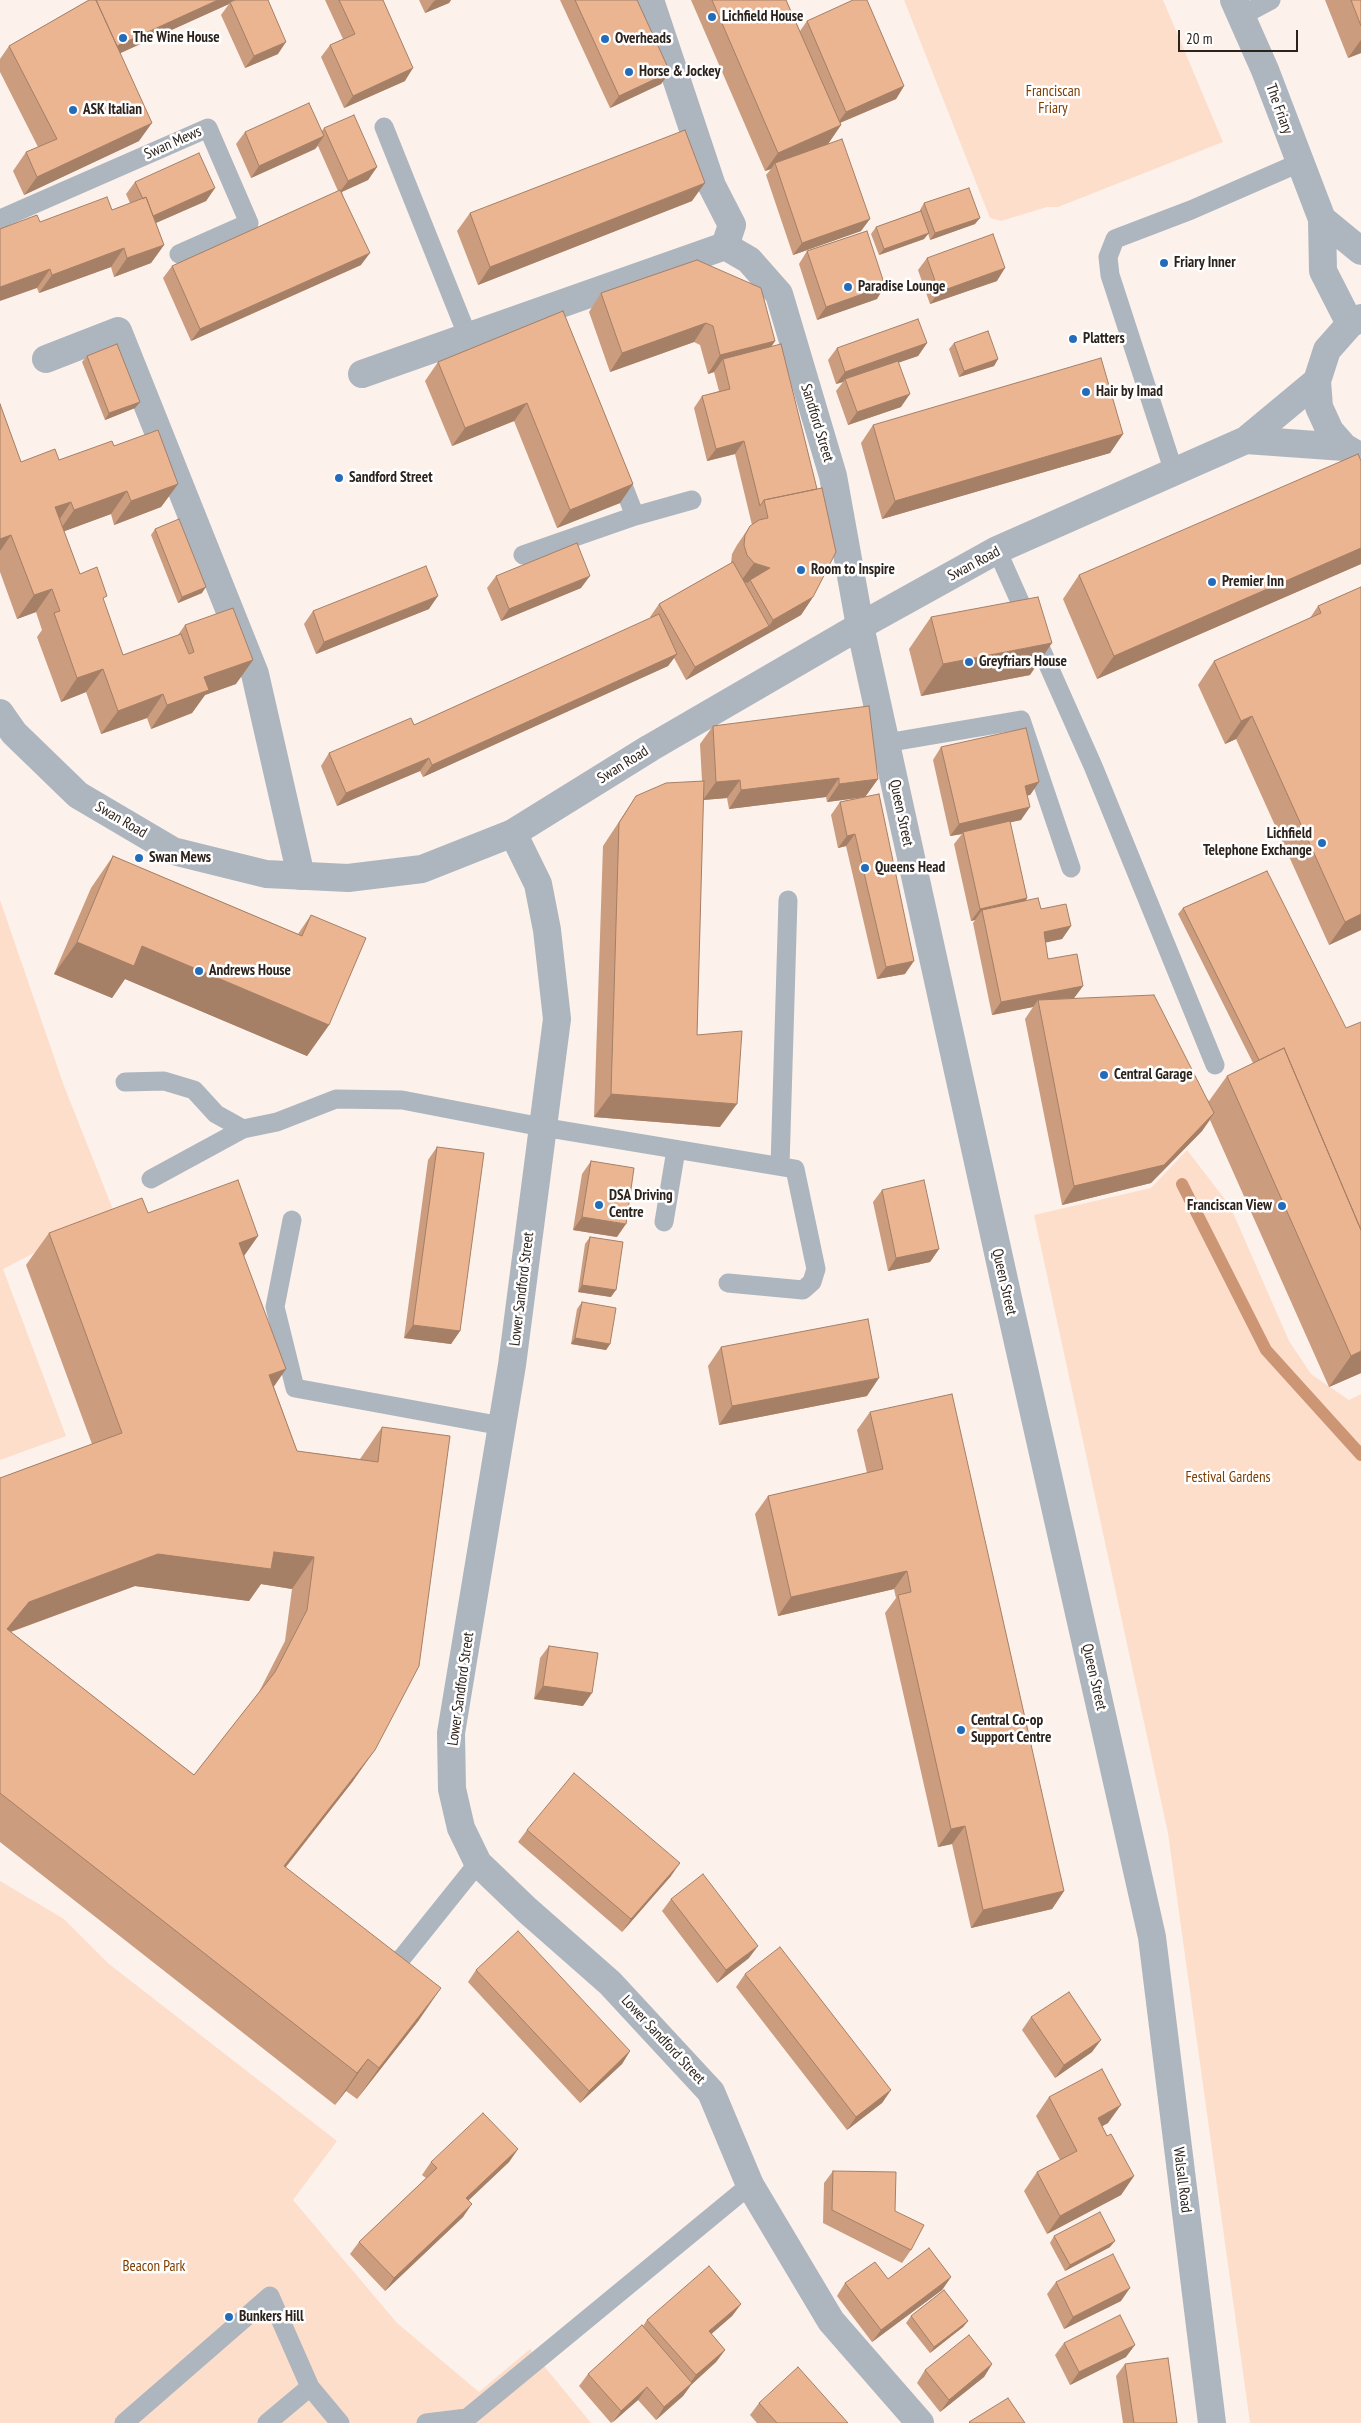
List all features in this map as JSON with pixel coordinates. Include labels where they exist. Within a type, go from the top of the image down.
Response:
[{"type":"street","points":[[362,374],[468,337],[564,312],[725,246],[732,225],[712,186],[650,0]]},
{"type":"street","name":"The Friary","points":[[1237,8],[1265,70],[1322,219],[1323,271],[1355,321]]},
{"type":"street","name":"The Friary","points":[[1322,219],[1361,251]]},
{"type":"street","name":"Sandford Street","points":[[725,246],[749,260],[779,294],[833,476],[860,626]]},
{"type":"street","points":[[1353,452],[1330,431],[1319,407],[1317,381],[1327,350],[1355,321]]},
{"type":"street","points":[[46,359],[118,331],[256,674],[301,876]]},
{"type":"street","name":"Swan Road","points":[[0,713],[14,733],[78,795],[173,851],[266,874],[348,878],[422,869],[513,833],[650,748],[860,626],[997,550],[1246,440],[1317,381]]},
{"type":"street","name":"Swan Road","points":[[1246,440],[1353,452]]},
{"type":"street","name":"Queen Street","points":[[860,626],[1003,1278],[1152,1937]]},
{"type":"street","name":"Lower Sandford Street","points":[[513,833],[538,884],[547,930],[557,1019],[502,1426],[451,1733],[452,1789],[461,1828],[478,1863],[527,1910],[610,1983],[711,2092],[750,2184],[831,2321],[920,2423]]},
{"type":"street","name":"Walsall Road","points":[[1152,1937],[1212,2423]]},
{"type":"lane","points":[[1237,8],[1271,0]]},
{"type":"lane","points":[[384,127],[468,337]]},
{"type":"lane","name":"Swan Mews","points":[[0,219],[208,128],[249,223],[179,254]]},
{"type":"lane","points":[[1174,472],[1110,275],[1108,257],[1115,239],[1191,210],[1299,163]]},
{"type":"lane","points":[[610,451],[635,516]]},
{"type":"lane","points":[[524,555],[635,516],[692,500]]},
{"type":"lane","points":[[997,550],[1093,766],[1215,1066]]},
{"type":"lane","points":[[886,743],[1021,720],[1071,868]]},
{"type":"lane","points":[[780,1166],[788,900]]},
{"type":"lane","points":[[125,1082],[164,1081],[194,1090],[216,1114],[243,1128]]},
{"type":"lane","points":[[151,1179],[243,1128],[277,1122],[336,1099],[402,1100],[542,1128],[795,1169],[816,1269],[812,1282],[803,1290],[728,1283]]},
{"type":"lane","points":[[664,1222],[676,1150]]},
{"type":"lane","points":[[292,1220],[275,1307],[295,1388],[502,1426]]},
{"type":"lane","points":[[363,1944],[380,1959],[390,1962],[401,1959],[478,1863]]},
{"type":"lane","points":[[426,2423],[467,2418],[750,2184]]},
{"type":"lane","points":[[124,2423],[270,2296],[310,2387],[340,2423]]},
{"type":"lane","points":[[267,2423],[310,2387]]},
{"type":"green space","name":"Franciscan Friary","points":[[904,0],[1163,0],[1223,142],[1058,207],[1047,207],[1001,221],[990,218]]},
{"type":"green space","points":[[0,900],[64,1086],[114,1212],[3,1269],[66,1436],[0,1460]]},
{"type":"green space","name":"Festival Gardens","points":[[1187,1150],[1230,1206],[1289,1341],[1311,1374],[1349,1400],[1361,1394],[1361,2423],[1250,2423],[1168,1833],[1034,1215],[1151,1188]]},
{"type":"green space","name":"Beacon Park","points":[[0,1881],[64,1919],[109,1964],[337,2141],[293,2200],[397,2323],[479,2392],[530,2349],[591,2423],[0,2423]]},
{"type":"building","name":"ASK Italian","points":[[89,0],[96,0],[152,123],[37,177],[26,152],[57,139],[9,46]]},
{"type":"building","points":[[96,0],[218,0],[117,46]]},
{"type":"building","points":[[235,0],[268,0],[286,42],[254,56],[230,2]]},
{"type":"building","points":[[339,0],[383,0],[413,68],[353,96],[330,45],[355,34]]},
{"type":"building","points":[[575,0],[637,0],[670,72],[619,96]]},
{"type":"building","points":[[712,0],[786,0],[841,125],[778,153]]},
{"type":"building","points":[[853,0],[867,0],[904,86],[846,112],[807,21]]},
{"type":"building","points":[[1351,0],[1361,0],[1361,26]]},
{"type":"building","points":[[309,103],[324,136],[259,166],[245,132]]},
{"type":"building","points":[[354,115],[377,167],[348,181],[324,128]]},
{"type":"building","points":[[685,130],[705,183],[490,267],[470,213]]},
{"type":"building","points":[[842,139],[870,219],[802,243],[775,163]]},
{"type":"building","points":[[199,153],[215,188],[153,216],[146,197],[143,199],[135,182]]},
{"type":"building","points":[[969,188],[980,218],[935,233],[924,203]]},
{"type":"building","points":[[340,190],[370,253],[200,329],[172,266]]},
{"type":"building","points":[[107,197],[112,210],[146,197],[164,245],[127,258],[124,248],[52,275],[50,269],[0,287],[0,229],[37,215],[40,222]]},
{"type":"building","points":[[921,211],[929,233],[884,249],[876,227]]},
{"type":"building","points":[[867,231],[885,286],[826,307],[807,251]]},
{"type":"building","points":[[993,234],[1005,268],[939,292],[927,258]]},
{"type":"building","points":[[697,260],[761,288],[775,341],[720,355],[713,326],[706,323],[622,353],[601,293]]},
{"type":"building","points":[[563,311],[633,484],[570,510],[527,403],[465,428],[438,362]]},
{"type":"building","points":[[918,319],[927,343],[845,372],[837,348]]},
{"type":"building","points":[[988,331],[998,359],[964,371],[954,343]]},
{"type":"building","points":[[117,344],[140,402],[109,413],[87,356]]},
{"type":"building","points":[[781,344],[817,489],[764,500],[760,506],[744,441],[716,449],[702,396],[730,389],[723,359]]},
{"type":"building","points":[[1101,358],[1123,434],[895,501],[873,425]]},
{"type":"building","points":[[898,361],[910,394],[857,412],[845,379]]},
{"type":"building","points":[[0,404],[21,462],[55,449],[59,460],[112,441],[114,446],[158,430],[178,484],[131,501],[127,491],[74,510],[71,502],[55,507],[80,574],[97,567],[107,596],[103,598],[123,655],[181,634],[189,654],[194,652],[185,625],[233,608],[253,660],[204,677],[209,690],[167,705],[163,694],[118,711],[103,669],[77,678],[54,613],[60,611],[52,589],[34,595],[11,535],[0,539]]},
{"type":"building","name":"Premier Inn","points":[[1358,454],[1361,461],[1361,548],[1114,656],[1079,575]]},
{"type":"building","points":[[822,488],[836,552],[813,597],[773,620],[750,580],[770,568],[754,563],[747,555],[744,545],[745,535],[750,526],[759,520],[768,518],[764,500]]},
{"type":"building","points":[[179,519],[206,587],[182,597],[155,529]]},
{"type":"building","points":[[577,543],[590,576],[509,609],[496,576]]},
{"type":"building","points":[[733,562],[769,626],[695,667],[659,604]]},
{"type":"building","points":[[426,566],[438,596],[324,642],[313,611]]},
{"type":"building","name":"Lichfield Telephone Exchange","points":[[1361,587],[1361,914],[1345,922],[1252,716],[1241,721],[1214,661],[1321,613],[1318,606]]},
{"type":"building","points":[[1038,597],[1052,643],[943,664],[931,617]]},
{"type":"building","points":[[659,614],[677,654],[432,765],[429,758],[346,793],[329,753],[411,718],[414,725]]},
{"type":"building","points":[[869,706],[878,779],[839,784],[839,778],[741,790],[740,780],[716,782],[713,726]]},
{"type":"building","points":[[1026,728],[1039,782],[1025,786],[1030,807],[959,824],[941,747]]},
{"type":"building","points":[[704,781],[697,1035],[742,1031],[737,1104],[611,1094],[619,823],[636,796],[666,783]]},
{"type":"building","points":[[879,794],[914,961],[886,967],[855,834],[847,836],[840,802]]},
{"type":"building","points":[[1010,821],[1027,898],[980,909],[963,832]]},
{"type":"building","points":[[113,856],[302,936],[311,915],[366,938],[329,1025],[142,946],[134,966],[77,942]]},
{"type":"building","points":[[1267,871],[1346,1028],[1361,1022],[1361,1230],[1284,1048],[1259,1060],[1183,908]]},
{"type":"building","points":[[1038,898],[1041,909],[1066,904],[1071,926],[1044,932],[1048,959],[1077,954],[1083,986],[1001,1002],[982,910]]},
{"type":"building","name":"Central Garage","points":[[1154,995],[1214,1113],[1164,1165],[1074,1186],[1038,1000]]},
{"type":"building","points":[[1284,1048],[1361,1230],[1361,1351],[1351,1356],[1227,1076]]},
{"type":"building","points":[[437,1147],[484,1153],[460,1331],[413,1325]]},
{"type":"building","name":"DSA Driving Centre","points":[[591,1161],[634,1168],[626,1224],[582,1217]]},
{"type":"building","points":[[238,1180],[258,1236],[239,1243],[286,1369],[269,1375],[297,1451],[378,1462],[382,1427],[450,1436],[419,1666],[375,1750],[284,1866],[441,1988],[379,2068],[368,2059],[357,2073],[0,1793],[0,1478],[122,1433],[49,1233],[142,1198],[148,1213]],"holes":[[[274,1552],[314,1557],[307,1610],[275,1672],[194,1775],[7,1629],[29,1602],[158,1554],[271,1569]]]},
{"type":"building","points":[[924,1180],[939,1249],[896,1258],[882,1190]]},
{"type":"building","points":[[590,1237],[623,1242],[616,1290],[582,1285]]},
{"type":"building","points":[[582,1302],[616,1308],[610,1344],[575,1338]]},
{"type":"building","points":[[868,1319],[879,1378],[732,1406],[721,1347]]},
{"type":"building","name":"Central Co-op Support Centre","points":[[952,1394],[1064,1891],[983,1910],[965,1826],[951,1829],[898,1595],[911,1592],[907,1571],[791,1597],[768,1496],[883,1469],[870,1412]]},
{"type":"building","points":[[549,1646],[598,1653],[592,1693],[543,1686]]},
{"type":"building","points":[[574,1773],[680,1863],[631,1919],[527,1830]]},
{"type":"building","points":[[703,1874],[758,1946],[726,1970],[671,1899]]},
{"type":"building","points":[[518,1931],[630,2051],[589,2091],[476,1970]]},
{"type":"building","points":[[780,1947],[891,2090],[856,2117],[745,1974]]},
{"type":"building","points":[[1069,1992],[1101,2040],[1064,2065],[1031,2017]]},
{"type":"building","points":[[1102,2069],[1121,2105],[1098,2118],[1107,2136],[1111,2134],[1134,2176],[1060,2216],[1037,2172],[1077,2151],[1049,2097]]},
{"type":"building","points":[[483,2113],[518,2149],[466,2198],[472,2204],[394,2278],[359,2242],[437,2168],[431,2162]]},
{"type":"building","points":[[833,2171],[896,2172],[895,2211],[924,2225],[911,2250],[832,2210]]},
{"type":"building","points":[[1100,2212],[1115,2241],[1070,2265],[1054,2236]]},
{"type":"building","points":[[929,2248],[951,2277],[881,2330],[845,2283],[875,2262],[888,2279]]},
{"type":"building","points":[[1113,2254],[1130,2288],[1073,2317],[1056,2282]]},
{"type":"building","points":[[709,2266],[741,2304],[709,2331],[725,2350],[696,2375],[647,2320]]},
{"type":"building","points":[[944,2290],[968,2321],[934,2347],[911,2316]]},
{"type":"building","points":[[1120,2315],[1135,2345],[1079,2372],[1064,2343]]},
{"type":"building","points":[[642,2325],[692,2383],[664,2407],[647,2387],[621,2411],[588,2374]]},
{"type":"building","points":[[969,2335],[992,2364],[949,2400],[925,2370]]},
{"type":"building","points":[[1168,2358],[1177,2423],[1134,2423],[1125,2364]]},
{"type":"building","points":[[798,2367],[848,2423],[777,2423],[759,2403]]},
{"type":"building","points":[[1008,2398],[1025,2423],[969,2422]]},
{"type":"waterway","points":[[1182,1184],[1266,1350],[1361,1455]]},
{"type":"place","name":"Lichfield House","points":[[712,17]]},
{"type":"place","name":"The Wine House","points":[[123,38]]},
{"type":"place","name":"Overheads","points":[[605,39]]},
{"type":"place","name":"Horse & Jockey","points":[[629,72]]},
{"type":"place","name":"ASK Italian","points":[[73,110]]},
{"type":"place","name":"Friary Inner","points":[[1164,263]]},
{"type":"place","name":"Paradise Lounge","points":[[848,287]]},
{"type":"place","name":"Platters","points":[[1073,339]]},
{"type":"place","name":"Hair by Imad","points":[[1086,392]]},
{"type":"place","name":"Sandford Street","points":[[339,478]]},
{"type":"place","name":"Room to Inspire","points":[[801,570]]},
{"type":"place","name":"Premier Inn","points":[[1212,582]]},
{"type":"place","name":"Greyfriars House","points":[[969,662]]},
{"type":"place","name":"Lichfield Telephone Exchange","points":[[1322,843]]},
{"type":"place","name":"Swan Mews","points":[[139,858]]},
{"type":"place","name":"Queens Head","points":[[865,868]]},
{"type":"place","name":"Andrews House","points":[[199,971]]},
{"type":"place","name":"Central Garage","points":[[1104,1075]]},
{"type":"place","name":"DSA Driving Centre","points":[[599,1205]]},
{"type":"place","name":"Franciscan View","points":[[1282,1206]]},
{"type":"place","name":"Central Co-op Support Centre","points":[[961,1730]]},
{"type":"place","name":"Bunkers Hill","points":[[229,2317]]}]
